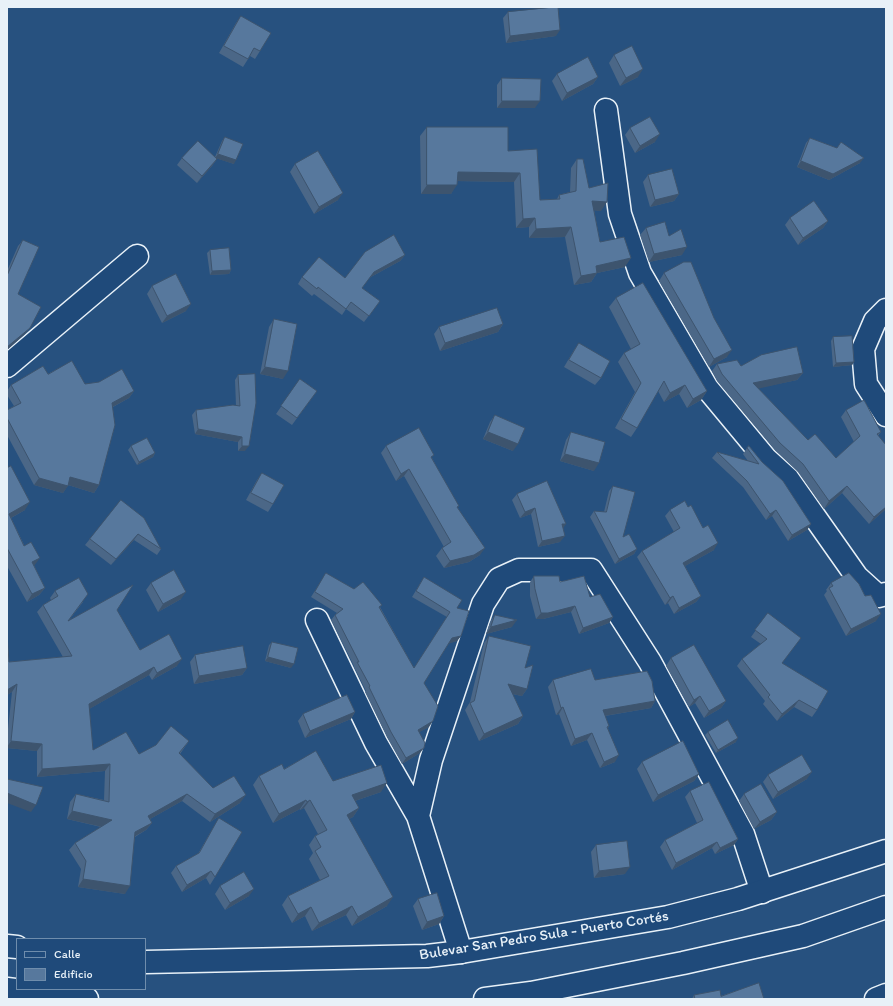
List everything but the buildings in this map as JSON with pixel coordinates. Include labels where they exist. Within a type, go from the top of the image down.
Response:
[{"type":"main road","points":[[606,110],[620,214],[644,279],[707,388],[766,459],[788,479],[857,576],[878,596],[886,594]]},
{"type":"main road","points":[[7,366],[137,256]]},
{"type":"main road","points":[[886,310],[875,321],[863,349],[866,384],[886,415]]},
{"type":"main road","points":[[418,816],[431,760],[483,604],[499,579],[519,570],[591,570],[650,662],[742,834],[762,892]]},
{"type":"main road","points":[[317,620],[376,743],[418,816],[461,952]]},
{"type":"main road","name":"Bulevar San Pedro Sula - Puerto Cortés","points":[[146,962],[427,956],[461,952],[668,917],[762,892],[886,851]]},
{"type":"main road","points":[[485,999],[531,993],[683,963],[803,936],[886,907]]},
{"type":"main road","points":[[7,990],[87,999]]},
{"type":"main road","points":[[876,999],[886,995]]}]
